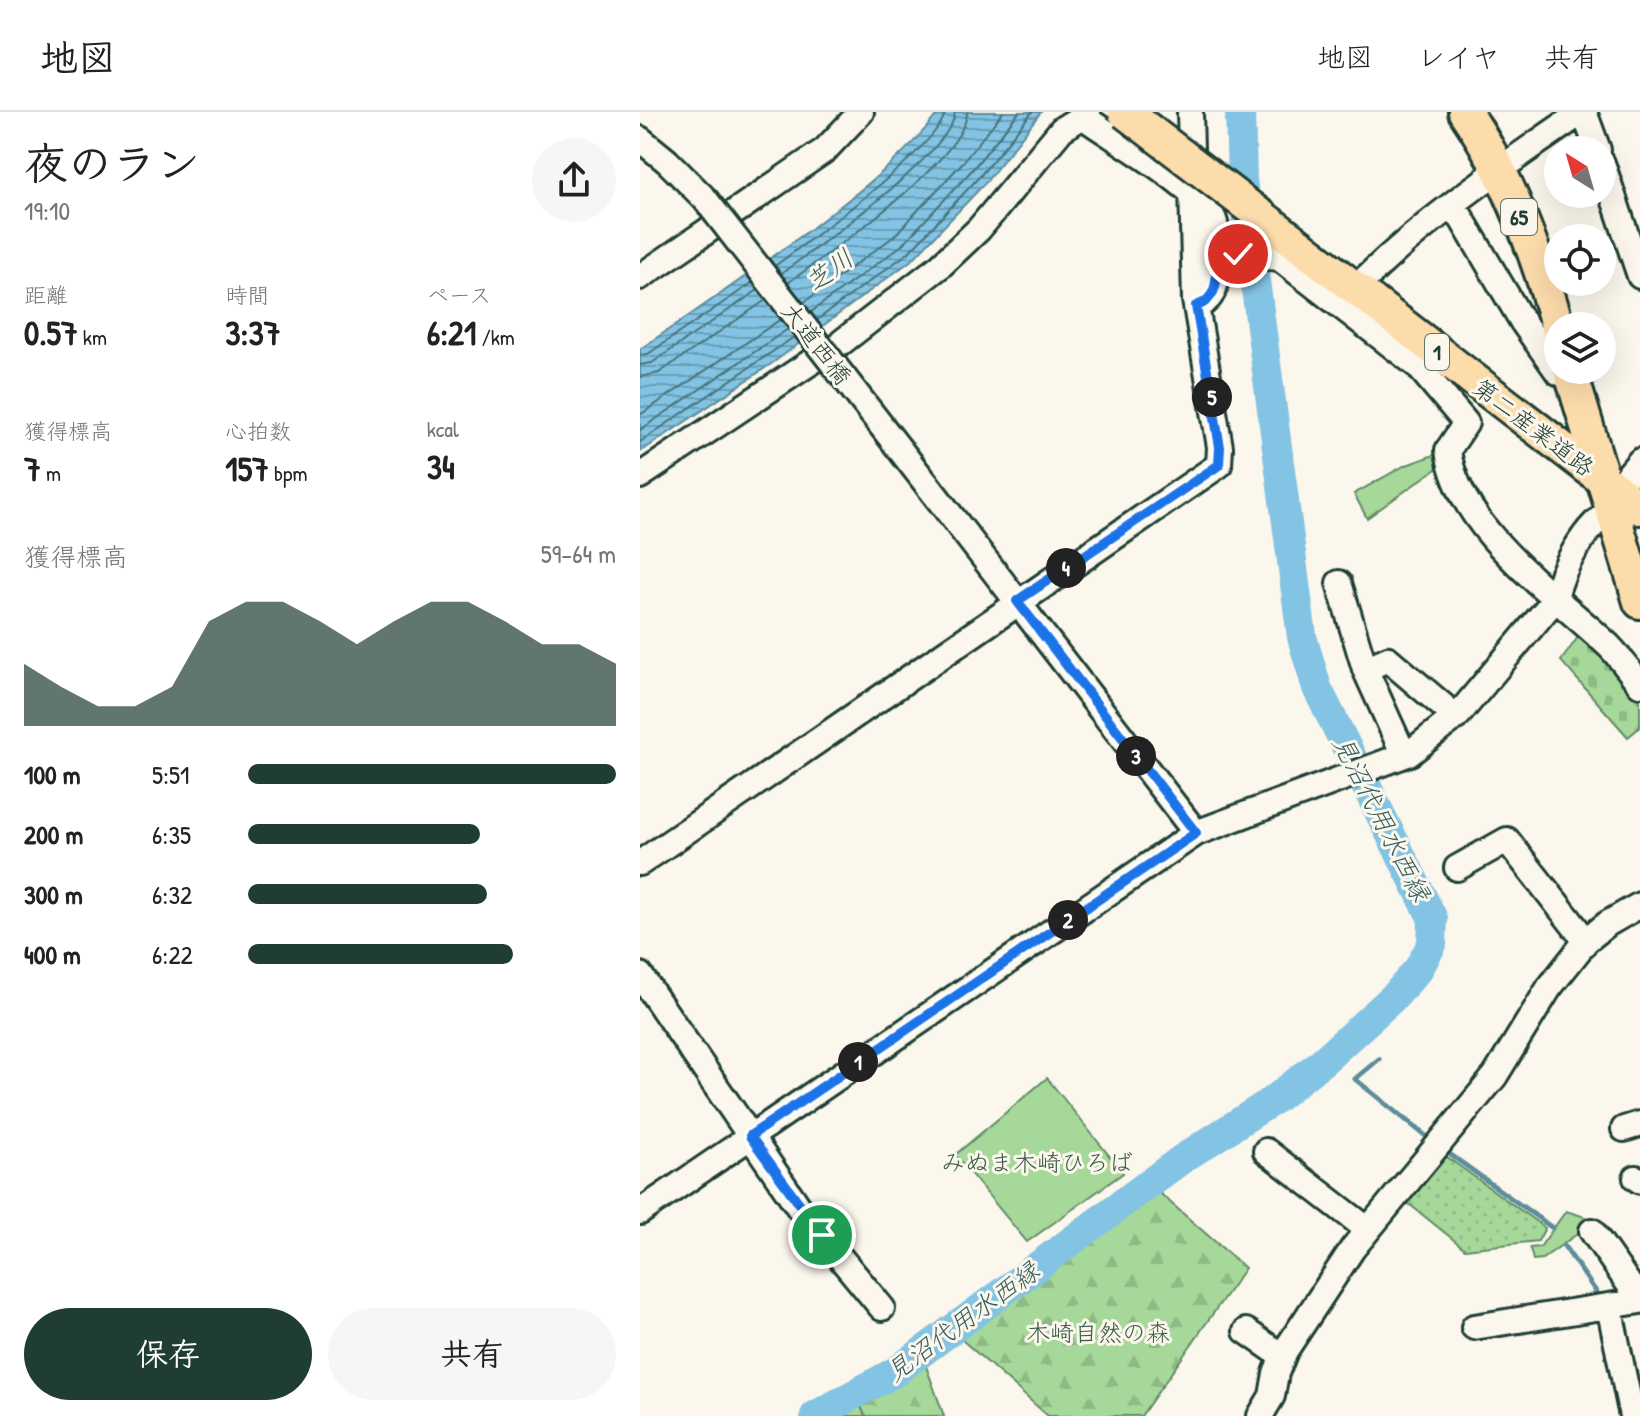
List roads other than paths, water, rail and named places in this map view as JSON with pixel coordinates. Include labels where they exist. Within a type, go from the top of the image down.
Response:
[{"type":"main road","name":"第二産業道路","points":[[1125,112],[1274,214]]},
{"type":"main road","name":"第二産業道路","points":[[1154,112],[1274,214],[1354,290],[1498,400],[1628,474]]},
{"type":"main road","name":"65","points":[[1465,112],[1499,170],[1533,253],[1553,312]]},
{"type":"main road","name":"第二産業道路","points":[[1354,290],[1593,447]]},
{"type":"main road","points":[[1574,384],[1593,447],[1628,474],[1626,509],[1640,602]]},
{"type":"street","points":[[640,277],[825,150],[861,112]]},
{"type":"street","points":[[640,863],[1219,465],[1220,447],[1196,306],[1190,112]]},
{"type":"street","points":[[1354,290],[1453,204],[1583,112],[1592,136]]},
{"type":"street","points":[[842,342],[940,266],[979,229],[1062,129],[1090,118],[1194,193],[1214,220],[1227,254],[1214,291],[1207,301],[1196,306]]},
{"type":"street","name":"大道西橋","points":[[640,139],[705,199],[1196,833]]},
{"type":"street","points":[[1453,204],[1522,321],[1544,352]]},
{"type":"street","points":[[1616,204],[1639,271]]},
{"type":"street","points":[[1227,254],[1279,258],[1354,290],[1466,423]]},
{"type":"street","points":[[640,476],[811,362]]},
{"type":"street","points":[[1498,400],[1466,423],[1448,450],[1455,484],[1466,504],[1490,534],[1555,599],[1612,649],[1640,684]]},
{"type":"street","points":[[640,1212],[1196,833],[1410,753],[1456,717],[1555,599],[1558,585],[1589,527],[1597,518],[1626,509]]},
{"type":"street","points":[[1339,583],[1365,669],[1404,755]]},
{"type":"street","points":[[1365,669],[1388,659],[1456,717]]},
{"type":"street","points":[[1457,868],[1507,840],[1586,941]]},
{"type":"street","points":[[1260,1416],[1272,1396],[1282,1356],[1367,1229],[1495,1076],[1549,988],[1586,941],[1607,924],[1640,905]]},
{"type":"street","points":[[640,975],[800,1209],[882,1308]]},
{"type":"street","points":[[1266,1151],[1367,1229]]},
{"type":"street","points":[[1474,1327],[1640,1300],[1592,1231]]},
{"type":"street","points":[[1609,1306],[1632,1416]]},
{"type":"street","points":[[1246,1331],[1282,1356]]},
{"type":"water","name":"芝川","points":[[939,112],[1041,112],[986,182],[913,259],[774,362],[640,452],[640,349],[846,202],[896,160]]},
{"type":"waterway","name":"見沼代用水西縁","points":[[815,1416],[895,1372],[1182,1159],[1275,1099],[1323,1061],[1396,995],[1419,968],[1432,944],[1433,919],[1317,688],[1302,637],[1242,179],[1240,112]]},
{"type":"waterway","points":[[1379,1059],[1355,1079],[1432,1141]]},
{"type":"waterway","points":[[1444,1150],[1551,1227]]},
{"type":"waterway","points":[[1564,1246],[1599,1296]]},
{"type":"park label","name":"みぬま木崎ひろば","points":[[1037,1162]]},
{"type":"park label","name":"木崎自然の森","points":[[1098,1332]]}]
